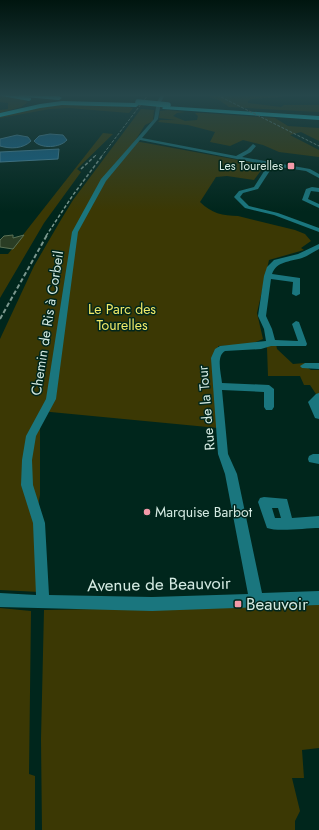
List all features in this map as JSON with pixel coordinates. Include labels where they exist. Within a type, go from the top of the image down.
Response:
[{"type":"street","name":"Chemin de Ris à Corbeil","points":[[43,602],[39,523],[27,485],[26,460],[31,436],[52,399],[75,232],[103,180],[144,134]]},
{"type":"street","points":[[140,139],[236,158],[308,170],[319,176]]},
{"type":"street","points":[[236,158],[249,151],[254,146]]},
{"type":"street","points":[[271,164],[256,188],[241,192],[237,197],[238,200],[242,204],[252,209],[276,214],[319,230]]},
{"type":"street","points":[[319,190],[312,188],[308,190],[306,200],[319,206]]},
{"type":"street","points":[[296,324],[303,344],[271,344],[268,329],[262,316],[268,276],[271,267],[277,262],[301,256],[319,246]]},
{"type":"street","points":[[268,276],[297,280],[296,294]]},
{"type":"street","name":"Rue de la Tour","points":[[256,600],[231,474],[223,454],[215,358],[218,350],[228,347],[261,346],[271,344]]},
{"type":"street","points":[[305,366],[319,366]]},
{"type":"street","points":[[218,386],[269,389],[269,407]]},
{"type":"street","points":[[319,397],[313,402],[319,415]]},
{"type":"street","points":[[288,524],[319,522]]},
{"type":"street","name":"Avenue de Beauvoir","points":[[0,600],[152,604],[319,598]]},
{"type":"green space","points":[[102,134],[113,134],[77,169],[81,172],[44,223],[0,298],[0,254],[8,254]]},
{"type":"green space","name":"Le Parc des Tourelles","points":[[123,134],[140,134],[135,141],[265,165],[254,180],[227,176],[216,177],[200,202],[208,209],[222,214],[238,216],[295,230],[305,234],[311,241],[301,248],[304,250],[269,260],[257,313],[263,339],[249,345],[218,346],[218,428],[40,411],[40,495],[34,528],[40,592],[0,590],[0,339],[34,266],[73,200]]},
{"type":"green space","points":[[214,134],[295,134],[290,135],[319,150],[319,157],[279,152],[263,145],[243,140],[230,146],[210,142]]},
{"type":"green space","points":[[304,134],[319,134],[319,141]]},
{"type":"green space","points":[[276,344],[277,349],[293,364],[305,363],[305,366],[311,370],[319,370],[319,397],[310,385],[304,385],[300,376],[268,376],[267,348],[265,345]]},
{"type":"green space","points":[[319,605],[319,748],[302,750],[304,778],[292,778],[300,811],[295,821],[295,830],[42,830],[41,739],[44,610]]},
{"type":"green space","points":[[0,608],[31,611],[29,774],[35,776],[35,830],[0,830]]},
{"type":"water","points":[[50,134],[63,135],[67,140],[60,145],[55,146],[41,145],[34,141],[39,136]]},
{"type":"water","points":[[17,135],[28,137],[31,141],[24,146],[16,148],[0,146],[0,139]]},
{"type":"water","points":[[59,149],[58,159],[0,162],[0,152]]},
{"type":"building","points":[[13,235],[13,238],[24,235],[13,249],[0,247],[0,240],[4,236]]},
{"type":"railway","points":[[101,157],[119,134]]},
{"type":"railway","points":[[294,134],[319,146]]},
{"type":"railway","points":[[81,169],[95,156]]},
{"type":"railway","points":[[46,236],[73,195],[102,156]]},
{"type":"railway","points":[[0,319],[47,235]]},
{"type":"place","name":"Les Tourelles","points":[[291,166]]},
{"type":"place","name":"Marquise Barbot","points":[[147,512]]},
{"type":"place","name":"Beauvoir","points":[[238,604]]}]
